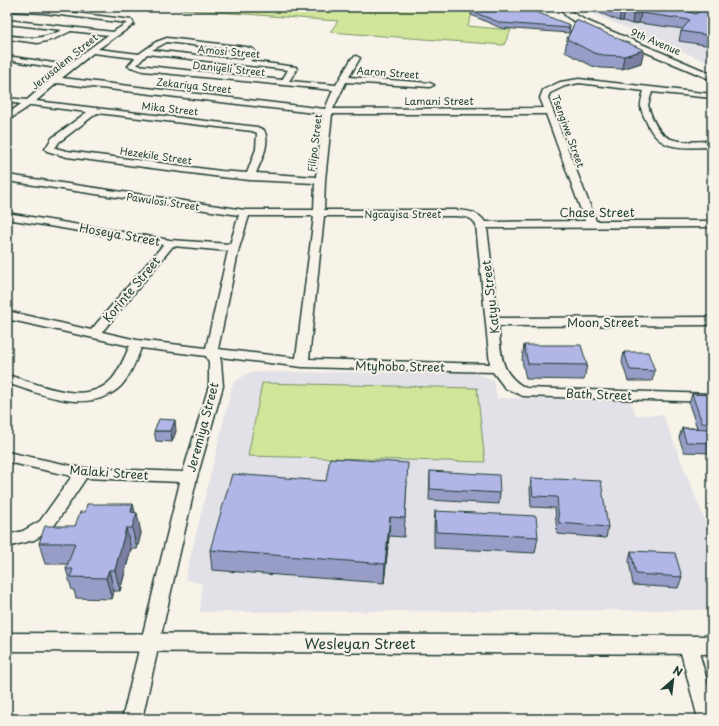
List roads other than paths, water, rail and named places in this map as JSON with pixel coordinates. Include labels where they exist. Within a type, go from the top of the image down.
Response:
[{"type":"street","name":"9th Avenue","points":[[562,7],[570,15],[591,26],[712,76]]},
{"type":"street","name":"9th Avenue","points":[[569,7],[591,26]]},
{"type":"street","name":"Jerusalem Street","points":[[7,9],[64,13],[130,21],[131,24],[114,34],[69,68],[30,102],[7,118]]},
{"type":"street","points":[[7,22],[114,34]]},
{"type":"street","points":[[7,37],[43,41],[68,30]]},
{"type":"street","name":"Daniyeli Street","points":[[245,62],[253,54],[246,49],[162,41],[143,54],[132,67],[338,88]]},
{"type":"street","points":[[93,51],[143,54]]},
{"type":"street","name":"Amosi Street","points":[[143,54],[245,62],[293,69],[284,83]]},
{"type":"street","points":[[7,58],[69,68]]},
{"type":"street","name":"Filipo Street","points":[[319,214],[320,180],[328,112],[338,88],[356,58]]},
{"type":"street","name":"Aaron Street","points":[[344,78],[430,85]]},
{"type":"street","name":"Zekariya Street","points":[[56,80],[328,112]]},
{"type":"street","name":"Tsengiwe Street","points":[[592,225],[544,98],[545,94],[567,82],[584,81],[712,96]]},
{"type":"street","points":[[649,89],[644,105],[645,109],[662,140],[674,143],[712,144]]},
{"type":"street","name":"Mika Street","points":[[7,100],[234,126],[258,131],[261,132],[262,138],[250,177]]},
{"type":"street","name":"Lamani Street","points":[[328,112],[389,110],[550,111]]},
{"type":"street","name":"Hezekile Street","points":[[94,111],[55,140],[50,149],[67,154],[250,177],[320,180]]},
{"type":"street","name":"Pawulosi Street","points":[[7,178],[245,213],[319,214]]},
{"type":"street","name":"Ngcayisa Street","points":[[319,214],[379,212],[467,214],[477,218],[482,225]]},
{"type":"street","name":"Jeremiya Street","points":[[132,719],[189,477],[216,386],[215,362],[211,352],[234,248],[245,213]]},
{"type":"street","points":[[302,363],[319,214]]},
{"type":"street","name":"Hoseya Street","points":[[7,216],[170,243],[234,248]]},
{"type":"street","name":"Chase Street","points":[[482,225],[712,224]]},
{"type":"street","name":"Katyu Street","points":[[482,225],[497,368]]},
{"type":"street","name":"Korinte Street","points":[[93,335],[170,243]]},
{"type":"street","points":[[7,315],[137,344],[211,352]]},
{"type":"street","name":"Moon Street","points":[[493,322],[712,321]]},
{"type":"street","points":[[7,379],[57,394],[81,398],[100,395],[116,382],[137,344]]},
{"type":"street","name":"Mtyhobo Street","points":[[211,352],[302,363],[497,368]]},
{"type":"street","name":"Bath Street","points":[[497,368],[510,385],[523,392],[712,398]]},
{"type":"street","name":"Malaki Street","points":[[7,457],[82,473],[189,477]]},
{"type":"street","points":[[7,541],[28,536],[46,525],[82,473]]},
{"type":"street","name":"Wesleyan Street","points":[[7,642],[712,645]]},
{"type":"street","points":[[688,646],[708,719]]}]
